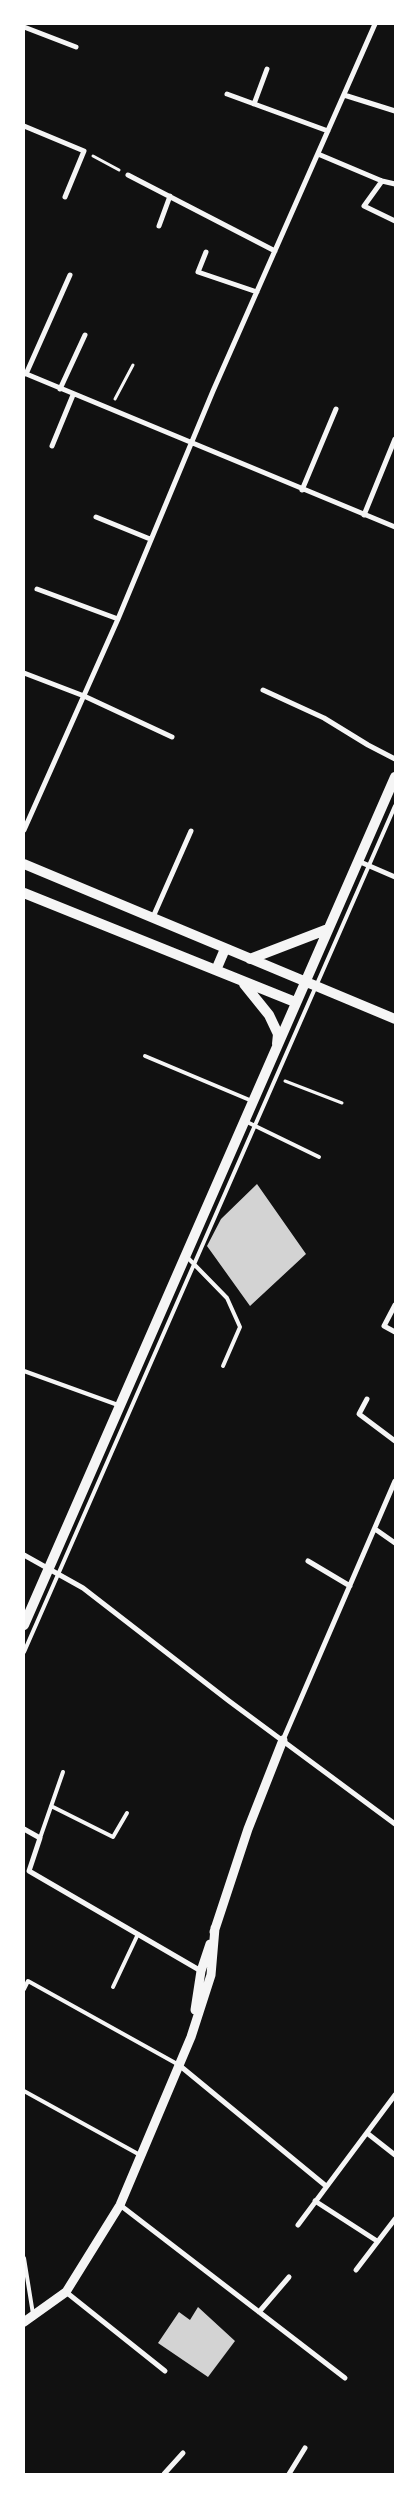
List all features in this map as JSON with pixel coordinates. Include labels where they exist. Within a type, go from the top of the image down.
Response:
[{"type":"main road","points":[[24,1626],[120,1406],[190,1259],[249,1124],[253,1101],[395,777]]},
{"type":"main road","points":[[24,864],[395,1019]]},
{"type":"main road","points":[[24,893],[295,1002]]},
{"type":"main road","points":[[250,959],[328,929]]},
{"type":"main road","points":[[216,970],[225,949]]},
{"type":"main road","points":[[242,982],[269,1015],[278,1034],[276,1048]]},
{"type":"street","points":[[24,830],[118,619],[191,443],[376,24]]},
{"type":"street","points":[[24,27],[76,47]]},
{"type":"street","points":[[254,104],[268,69]]},
{"type":"street","points":[[227,94],[328,130]]},
{"type":"street","points":[[344,95],[395,111]]},
{"type":"street","points":[[24,126],[84,151],[65,197]]},
{"type":"street","points":[[318,154],[382,181],[395,184]]},
{"type":"street","points":[[128,175],[275,251]]},
{"type":"street","points":[[382,181],[364,206],[395,221]]},
{"type":"street","points":[[159,226],[170,196]]},
{"type":"street","points":[[206,252],[198,272],[257,292]]},
{"type":"street","points":[[70,275],[25,373],[73,395],[110,408],[302,490],[395,527]]},
{"type":"street","points":[[60,388],[85,335]]},
{"type":"street","points":[[52,446],[73,395]]},
{"type":"street","points":[[302,490],[336,409]]},
{"type":"street","points":[[364,515],[395,440]]},
{"type":"street","points":[[96,517],[150,538]]},
{"type":"street","points":[[38,589],[118,619]]},
{"type":"street","points":[[24,673],[84,696],[172,737]]},
{"type":"street","points":[[263,690],[324,718],[395,759]]},
{"type":"street","points":[[152,918],[191,831]]},
{"type":"street","points":[[358,861],[395,877]]},
{"type":"street","points":[[395,1305],[384,1326],[395,1332]]},
{"type":"street","points":[[367,1399],[359,1414],[395,1441]]},
{"type":"street","points":[[191,2037],[201,1971],[248,1830],[283,1740],[395,1481]]},
{"type":"street","points":[[375,1529],[395,1543]]},
{"type":"street","points":[[24,1555],[82,1588],[395,1824]]},
{"type":"street","points":[[308,1561],[350,1586]]},
{"type":"street","points":[[24,1829],[40,1838],[29,1871],[211,1975]]},
{"type":"street","points":[[24,2322],[66,2292],[120,2205],[191,2037],[211,1975],[215,1928]]},
{"type":"street","points":[[179,2065],[326,2186]]},
{"type":"street","points":[[298,2224],[395,2095]]},
{"type":"street","points":[[367,2132],[395,2155]]},
{"type":"street","points":[[315,2201],[377,2241]]},
{"type":"street","points":[[120,2205],[345,2378]]},
{"type":"street","points":[[356,2270],[395,2219]]},
{"type":"street","points":[[259,2312],[289,2277]]},
{"type":"street","points":[[66,2292],[164,2371]]},
{"type":"street","points":[[289,2474],[305,2448]]},
{"type":"street","points":[[164,2474],[183,2453]]},
{"type":"lane","points":[[319,1157],[249,1124],[275,1078],[395,806]]},
{"type":"lane","points":[[145,1056],[253,1101]]},
{"type":"lane","points":[[24,1652],[59,1574],[190,1259],[227,1298],[240,1327],[223,1366]]},
{"type":"lane","points":[[24,1371],[120,1406]]},
{"type":"lane","points":[[40,1838],[63,1772]]},
{"type":"lane","points":[[51,1806],[114,1837],[127,1813]]},
{"type":"lane","points":[[113,1987],[138,1934]]},
{"type":"lane","points":[[24,1989],[28,1981],[179,2065]]},
{"type":"lane","points":[[24,2091],[141,2155]]},
{"type":"lane","points":[[24,2258],[33,2314]]},
{"type":"path","points":[[84,151],[128,175]]},
{"type":"path","points":[[110,408],[133,365]]},
{"type":"path","points":[[275,1078],[342,1103]]},
{"type":"building","points":[[257,1184],[306,1254],[250,1306],[207,1246],[221,1219]]},
{"type":"building","points":[[198,2307],[235,2341],[208,2377],[158,2343],[179,2312],[190,2320]]}]
